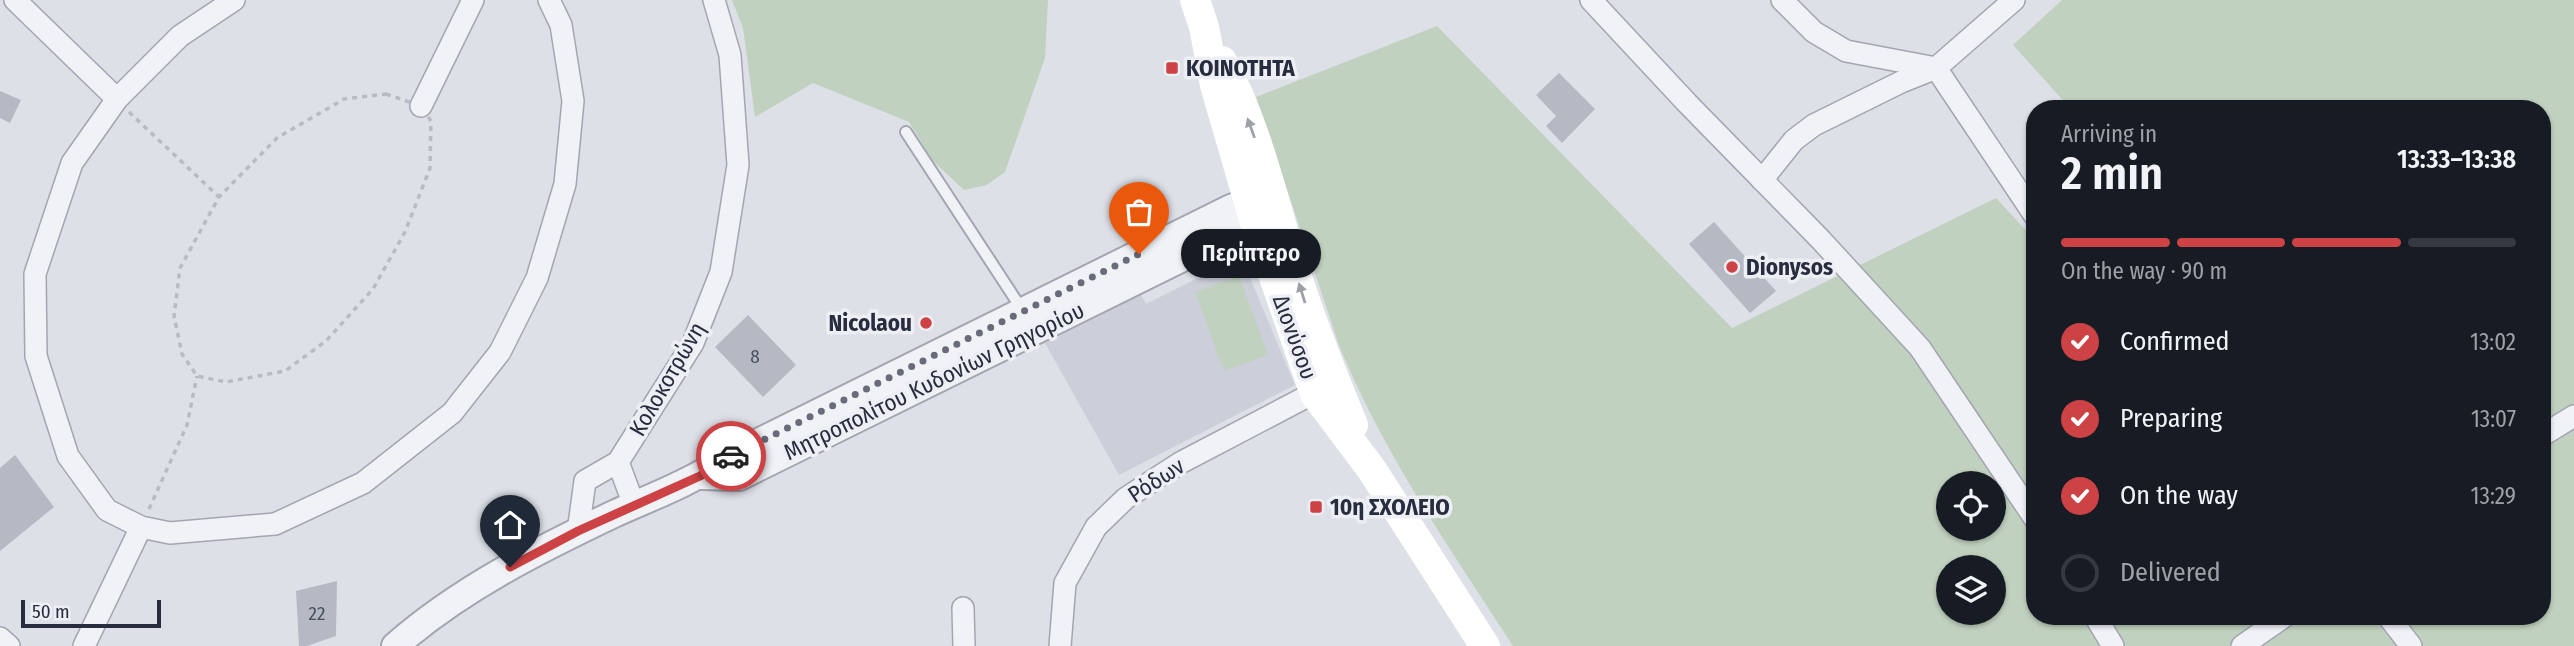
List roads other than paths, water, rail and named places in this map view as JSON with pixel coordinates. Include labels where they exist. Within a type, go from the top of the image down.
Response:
[{"type":"main road","name":"Διονύσου","points":[[1199,13],[1237,88],[1263,208],[1310,316],[1325,387],[1372,470],[1485,646]]},
{"type":"street","points":[[15,0],[117,99]]},
{"type":"street","points":[[234,0],[180,36],[117,99],[72,163],[35,274],[36,356],[68,456],[107,510],[141,527],[170,533],[275,524],[363,483],[452,413],[500,352],[537,278],[565,184],[573,101],[561,25],[549,0]]},
{"type":"street","points":[[421,106],[472,0]]},
{"type":"street","name":"Κολοκοτρώνη","points":[[578,531],[584,481],[618,462],[693,343],[720,272],[738,165],[730,55],[713,0]]},
{"type":"street","points":[[1591,0],[1821,240],[1920,348],[2026,506]]},
{"type":"street","points":[[1782,0],[1814,32],[1846,51],[1936,68],[2026,203]]},
{"type":"street","points":[[1762,180],[1794,140],[1814,125],[1901,82],[1936,68],[2014,0]]},
{"type":"street","name":"Μητροπολίτου Κυδονίων Γρηγορίου","points":[[395,646],[445,607],[488,579],[578,531],[700,476],[739,477],[1028,321],[1263,208]]},
{"type":"street","name":"Ρόδων","points":[[1060,646],[1065,583],[1096,527],[1103,520],[1126,498],[1180,463],[1325,387]]},
{"type":"street","points":[[2551,430],[2574,416]]},
{"type":"street","points":[[618,462],[634,505]]},
{"type":"street","points":[[84,646],[141,527]]},
{"type":"street","points":[[963,608],[964,646]]},
{"type":"street","points":[[2100,625],[2113,646]]},
{"type":"street","points":[[2242,646],[2272,625]]},
{"type":"street","points":[[2395,625],[2411,646]]},
{"type":"street","points":[[0,638],[9,646]]},
{"type":"lane","points":[[906,132],[1028,321]]},
{"type":"place","name":"ΚΟΙΝΟΤΗΤΑ","points":[[1172,68]]},
{"type":"place","name":"Περίπτερο","points":[[1139,254]]},
{"type":"place","name":"Dionysos","points":[[1732,267]]},
{"type":"place","name":"Nicolaou","points":[[926,323]]},
{"type":"place","name":"10η ΣΧΟΛΕΙΟ","points":[[1316,507]]}]
